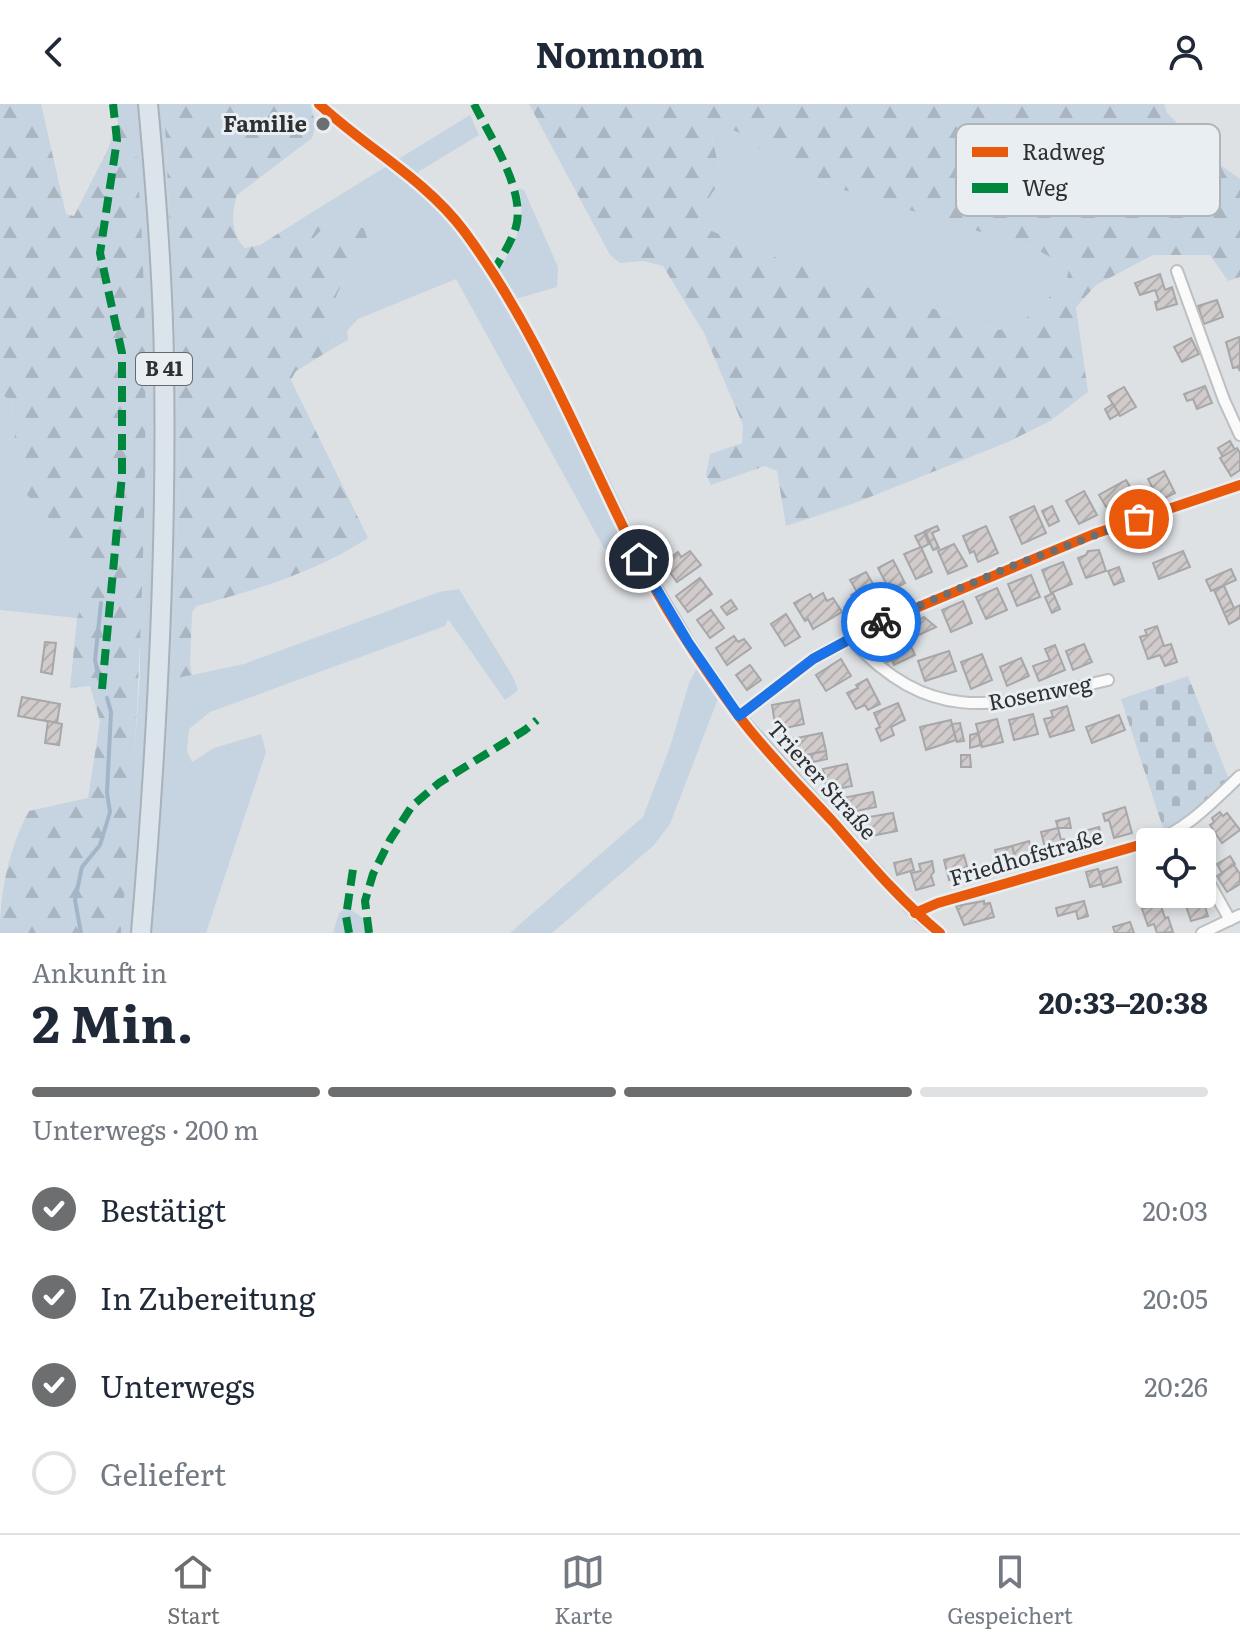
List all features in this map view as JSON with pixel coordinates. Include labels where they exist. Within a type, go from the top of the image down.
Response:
[{"type":"highway","name":"B 41","points":[[141,933],[157,727],[164,361],[157,207],[148,104]]},
{"type":"street","points":[[1177,271],[1240,435]]},
{"type":"street","points":[[739,716],[813,659],[880,623],[1094,534],[1240,485]]},
{"type":"street","name":"Trierer Straße","points":[[639,559],[700,661],[739,716],[915,913],[940,933]]},
{"type":"street","name":"Rosenweg","points":[[850,638],[884,671],[908,686],[933,698],[958,703],[1003,703],[1108,680]]},
{"type":"street","name":"Friedhofstraße","points":[[1180,828],[1240,776]]},
{"type":"street","name":"Friedhofstraße","points":[[915,913],[938,903],[1136,846]]},
{"type":"street","points":[[1202,933],[1235,918],[1216,890]]},
{"type":"green space","points":[[0,104],[41,104],[66,214],[74,216],[118,123],[116,104],[131,104],[144,282],[145,461],[138,697],[121,933],[0,933],[7,870],[22,825],[29,811],[88,798],[100,721],[90,686],[70,688],[77,618],[88,593],[88,577],[61,531],[26,494],[22,476],[26,453],[15,438],[11,401],[0,393]]},
{"type":"green space","points":[[131,104],[164,104],[176,361],[178,480],[172,675],[192,675],[244,664],[439,592],[459,589],[518,690],[505,700],[448,619],[445,626],[210,712],[189,729],[187,751],[192,762],[214,748],[261,734],[266,752],[206,933],[121,933],[140,676],[141,232]]},
{"type":"green space","points":[[164,104],[310,104],[316,125],[312,138],[237,195],[233,216],[237,237],[245,248],[260,245],[322,206],[335,209],[330,221],[310,242],[312,251],[327,252],[351,228],[364,228],[369,244],[342,283],[329,313],[332,349],[296,371],[291,380],[368,538],[307,570],[196,606],[192,613],[192,675],[175,678],[172,675],[178,480],[176,361]]},
{"type":"green space","points":[[529,104],[1164,104],[1167,113],[1178,124],[956,124],[956,216],[1220,216],[1220,165],[1240,179],[1240,277],[1228,281],[1210,255],[1153,255],[1096,285],[1076,307],[1088,392],[1050,421],[1008,442],[855,503],[786,526],[777,471],[765,466],[711,485],[706,475],[710,454],[742,443],[743,425],[704,333],[663,266],[643,261],[620,263],[610,255]],"holes":[[[731,129],[751,138],[770,162],[844,190],[1036,249],[1069,268],[1066,282],[1017,326],[999,330],[756,251],[697,224],[701,209],[722,179],[711,134]]]},
{"type":"green space","points":[[470,115],[479,135],[418,172],[423,182],[456,215],[498,271],[518,232],[521,211],[519,188],[524,190],[558,267],[557,287],[516,299],[600,459],[645,557],[628,564],[604,548],[456,279],[358,319],[347,331],[348,340],[332,349],[329,313],[342,283],[369,244],[363,228],[351,228],[327,252],[312,251],[310,242],[330,221],[334,209],[322,206]]},
{"type":"green space","points":[[731,128],[751,138],[770,162],[844,190],[1036,249],[1069,268],[1066,282],[1017,326],[999,330],[756,251],[697,224],[701,209],[722,179],[711,133]]},
{"type":"green space","points":[[0,393],[11,401],[15,438],[26,453],[22,476],[26,494],[61,531],[88,577],[88,593],[77,618],[0,610]]},
{"type":"green space","points":[[698,666],[719,696],[670,824],[653,846],[552,933],[510,933],[643,817],[670,747],[689,683]]},
{"type":"green space","points":[[1188,676],[1230,782],[1181,823],[1170,828],[1163,828],[1121,699]]},
{"type":"green space","points":[[347,907],[363,918],[373,933],[333,933],[339,913]]},
{"type":"building","points":[[1160,274],[1165,290],[1172,287],[1177,304],[1157,310],[1155,302],[1159,301],[1155,290],[1140,295],[1135,283]]},
{"type":"building","points":[[1217,300],[1223,317],[1204,324],[1198,306]]},
{"type":"building","points":[[1239,337],[1240,371],[1238,367],[1233,368],[1226,342]]},
{"type":"building","points":[[1191,338],[1199,354],[1182,362],[1174,347]]},
{"type":"building","points":[[1205,386],[1212,403],[1197,409],[1193,399],[1187,401],[1184,394]]},
{"type":"building","points":[[1124,387],[1136,407],[1120,416],[1108,396]]},
{"type":"building","points":[[1113,404],[1119,414],[1110,419],[1105,409]]},
{"type":"building","points":[[1230,441],[1235,450],[1223,457],[1218,448]]},
{"type":"building","points":[[1237,448],[1240,470],[1231,476],[1220,458]]},
{"type":"building","points":[[1164,471],[1175,493],[1159,501],[1148,479]]},
{"type":"building","points":[[1126,480],[1136,497],[1114,511],[1110,505],[1106,507],[1099,495]]},
{"type":"building","points":[[1084,491],[1097,515],[1079,524],[1066,501]]},
{"type":"building","points":[[1034,506],[1046,533],[1022,544],[1010,517]]},
{"type":"building","points":[[1052,506],[1059,521],[1049,526],[1042,511]]},
{"type":"building","points":[[937,526],[939,530],[932,533],[939,548],[933,550],[925,531]]},
{"type":"building","points":[[986,526],[998,553],[978,562],[974,551],[970,553],[963,536]]},
{"type":"building","points":[[924,532],[929,544],[921,548],[915,536]]},
{"type":"building","points":[[954,544],[967,566],[948,574],[938,551]]},
{"type":"building","points":[[921,547],[932,572],[916,579],[904,554]]},
{"type":"building","points":[[1099,550],[1106,571],[1086,578],[1078,558],[1088,551]]},
{"type":"building","points":[[690,551],[701,565],[677,582],[663,563],[678,552],[681,557]]},
{"type":"building","points":[[1183,551],[1190,567],[1159,579],[1153,563]]},
{"type":"building","points":[[893,560],[905,583],[890,591],[878,568]]},
{"type":"building","points":[[1063,562],[1072,584],[1051,593],[1042,570]]},
{"type":"building","points":[[1119,567],[1124,581],[1114,585],[1108,571]]},
{"type":"building","points":[[1231,569],[1236,580],[1211,591],[1206,580]]},
{"type":"building","points":[[866,572],[879,594],[857,606],[851,595],[857,592],[850,580]]},
{"type":"building","points":[[1031,575],[1040,597],[1017,606],[1008,584]]},
{"type":"building","points":[[700,578],[712,594],[688,612],[676,596]]},
{"type":"building","points":[[1224,586],[1234,608],[1224,613],[1214,590]]},
{"type":"building","points":[[997,588],[1007,610],[986,619],[976,597]]},
{"type":"building","points":[[823,593],[827,601],[833,598],[842,612],[813,629],[794,603],[810,594],[813,599]]},
{"type":"building","points":[[1053,593],[1060,609],[1052,613],[1045,597]]},
{"type":"building","points":[[731,600],[737,609],[727,615],[721,607]]},
{"type":"building","points":[[963,601],[972,623],[951,632],[942,610]]},
{"type":"building","points":[[1240,605],[1240,618],[1229,624],[1224,613]]},
{"type":"building","points":[[711,610],[724,628],[710,638],[697,620]]},
{"type":"building","points":[[786,614],[800,637],[785,646],[771,624]]},
{"type":"building","points":[[924,617],[936,627],[919,635],[913,623]]},
{"type":"building","points":[[1157,626],[1164,646],[1171,644],[1177,662],[1165,666],[1160,655],[1148,659],[1140,637],[1147,635],[1145,630]]},
{"type":"building","points":[[903,629],[915,655],[894,665],[892,660],[887,662],[877,641]]},
{"type":"building","points":[[734,636],[738,642],[744,639],[751,648],[727,665],[716,648]]},
{"type":"building","points":[[45,642],[56,643],[52,674],[41,672]]},
{"type":"building","points":[[1084,644],[1092,662],[1073,670],[1066,651]]},
{"type":"building","points":[[1055,645],[1065,670],[1039,681],[1033,666],[1050,660],[1045,649]]},
{"type":"building","points":[[949,651],[956,671],[925,681],[918,661]]},
{"type":"building","points":[[982,654],[992,680],[971,689],[961,662]]},
{"type":"building","points":[[1021,658],[1029,676],[1007,686],[1000,667]]},
{"type":"building","points":[[841,659],[851,676],[826,691],[816,675]]},
{"type":"building","points":[[750,665],[761,680],[747,690],[736,675]]},
{"type":"building","points":[[867,679],[880,704],[868,710],[865,705],[856,709],[847,693]]},
{"type":"building","points":[[22,697],[60,704],[57,723],[18,716]]},
{"type":"building","points":[[799,700],[804,724],[776,730],[772,705]]},
{"type":"building","points":[[898,703],[905,720],[891,727],[894,735],[881,741],[876,729],[880,727],[874,713]]},
{"type":"building","points":[[1067,706],[1074,730],[1050,737],[1044,719],[1053,717],[1051,711]]},
{"type":"building","points":[[1033,714],[1038,734],[1014,740],[1009,720]]},
{"type":"building","points":[[1119,715],[1125,730],[1092,743],[1086,727]]},
{"type":"building","points":[[997,719],[1003,742],[982,747],[976,724]]},
{"type":"building","points":[[951,720],[956,740],[926,750],[920,727]]},
{"type":"building","points":[[48,721],[62,724],[59,745],[45,743]]},
{"type":"building","points":[[960,723],[964,741],[957,742],[952,724]]},
{"type":"building","points":[[822,733],[826,751],[796,757],[792,739]]},
{"type":"building","points":[[978,733],[981,745],[970,748],[970,735]]},
{"type":"building","points":[[826,751],[827,759],[813,762],[811,754]]},
{"type":"building","points":[[961,755],[970,755],[971,767],[961,767]]},
{"type":"building","points":[[847,764],[852,786],[827,791],[823,769]]},
{"type":"building","points":[[873,792],[876,807],[846,813],[843,798]]},
{"type":"building","points":[[1125,807],[1132,833],[1114,838],[1109,820],[1105,821],[1103,814]]},
{"type":"building","points":[[1220,812],[1223,816],[1227,813],[1240,830],[1222,843],[1216,828],[1210,825],[1214,822],[1212,818]]},
{"type":"building","points":[[893,813],[897,831],[866,837],[863,818]]},
{"type":"building","points":[[1069,818],[1071,828],[1058,828],[1056,821]]},
{"type":"building","points":[[1099,827],[1103,842],[1085,846],[1081,832]]},
{"type":"building","points":[[1058,828],[1066,845],[1062,846],[1064,852],[1047,856],[1041,832]]},
{"type":"building","points":[[1029,841],[1034,861],[1017,865],[1012,846]]},
{"type":"building","points":[[1012,846],[1017,865],[1000,870],[995,850]]},
{"type":"building","points":[[964,855],[970,878],[949,880],[944,860]]},
{"type":"building","points":[[1230,856],[1235,864],[1222,873],[1217,864]]},
{"type":"building","points":[[911,859],[914,870],[897,875],[894,863]]},
{"type":"building","points":[[932,861],[934,885],[916,890],[911,873],[921,871],[919,864]]},
{"type":"building","points":[[1234,865],[1240,874],[1240,884],[1227,892],[1217,876]]},
{"type":"building","points":[[1117,867],[1121,882],[1103,887],[1099,872]]},
{"type":"building","points":[[1098,869],[1102,884],[1090,887],[1086,872]]},
{"type":"building","points":[[984,901],[984,904],[990,903],[994,917],[964,925],[956,906]]},
{"type":"building","points":[[1084,901],[1088,916],[1078,919],[1076,911],[1058,916],[1056,908]]},
{"type":"building","points":[[1162,908],[1173,932],[1157,933],[1154,924],[1148,926],[1142,909]]},
{"type":"building","points":[[1187,908],[1205,908],[1208,916],[1191,921]]},
{"type":"building","points":[[1130,922],[1134,933],[1115,933],[1113,927]]},
{"type":"waterway","points":[[99,679],[95,660],[101,603]]},
{"type":"waterway","points":[[81,933],[75,900],[82,867],[100,845],[110,812],[107,793],[111,712],[107,698]]},
{"type":"marked path","points":[[102,689],[122,475],[122,353],[100,253],[117,140],[113,104]]},
{"type":"marked path","points":[[474,104],[505,164],[518,212],[514,233],[493,272]]},
{"type":"marked path","points":[[369,933],[365,901],[373,874],[412,806],[439,783],[537,720]]},
{"type":"marked path","points":[[349,933],[346,916],[353,869]]},
{"type":"cycle path","points":[[319,104],[432,195],[464,231],[537,349],[638,557],[698,658],[738,715],[773,757],[885,881],[940,933]]},
{"type":"cycle path","points":[[739,716],[813,659],[880,623],[1094,534],[1240,485]]},
{"type":"cycle path","points":[[915,913],[938,903],[1136,846]]},
{"type":"way so far","points":[[881,622],[1012,566],[1139,519]]},
{"type":"place","name":"Familie","points":[[323,124]]},
{"type":"route","points":[[639,559],[700,661],[739,716],[813,659],[881,622]]}]
